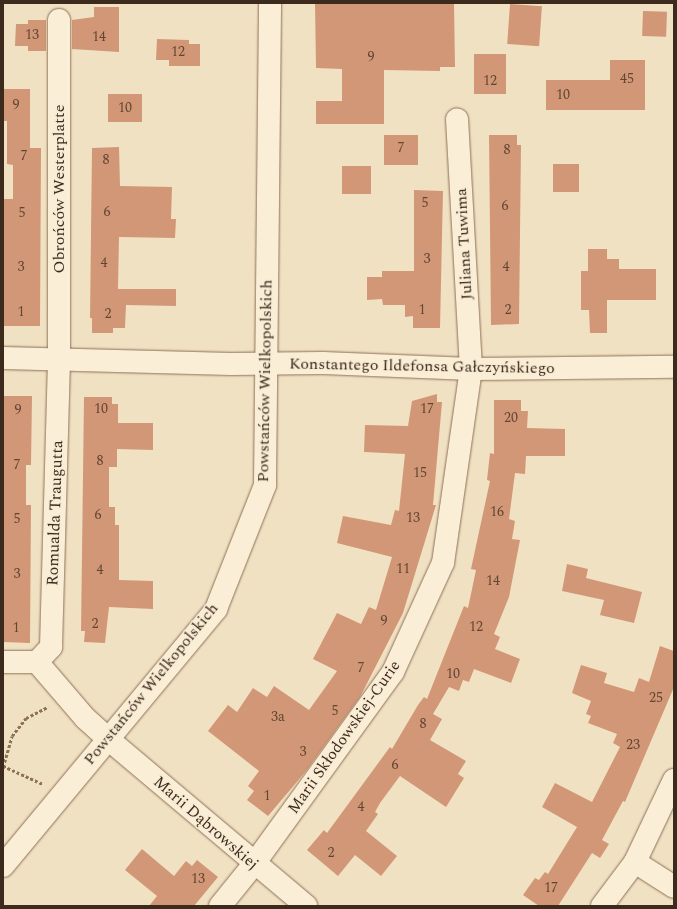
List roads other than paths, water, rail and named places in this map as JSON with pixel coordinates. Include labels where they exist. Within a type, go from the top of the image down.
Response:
[{"type":"street","name":"Powstańców Wielkopolskich","points":[[3,866],[216,609],[265,485],[270,3]]},
{"type":"street","name":"Obrońców Westerplatte","points":[[59,20],[59,358]]},
{"type":"street","name":"Juliana Tuwima","points":[[457,119],[471,369]]},
{"type":"street","name":"Konstantego Ildefonsa Gałczyńskiego","points":[[3,358],[59,358],[267,364],[324,363],[471,369],[674,367]]},
{"type":"street","name":"Romualda Traugutta","points":[[37,662],[51,647],[59,358]]},
{"type":"street","name":"Marii Skłodowskiej-Curie","points":[[220,906],[254,864],[393,672],[443,563],[471,369]]},
{"type":"street","points":[[3,662],[37,662]]},
{"type":"street","name":"Marii Dąbrowskiej","points":[[37,662],[71,702],[108,739],[254,864],[306,906]]},
{"type":"street","points":[[602,906],[635,862],[674,780]]},
{"type":"street","points":[[635,862],[674,887]]}]
